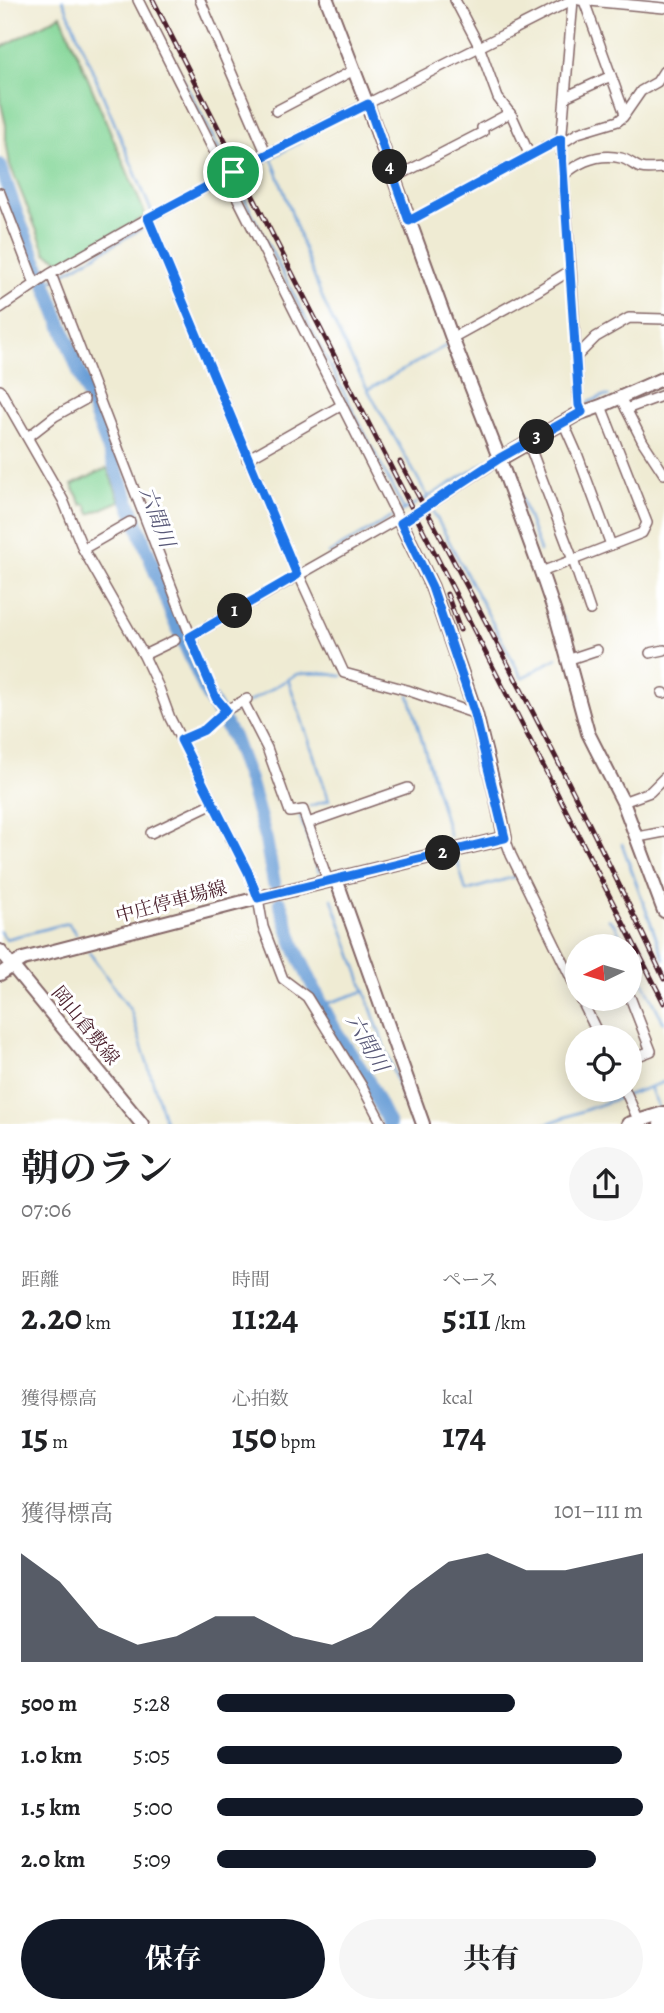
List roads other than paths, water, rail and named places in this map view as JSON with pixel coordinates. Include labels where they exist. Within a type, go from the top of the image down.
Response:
[{"type":"street","points":[[138,0],[230,177],[432,587],[475,714],[505,838],[565,965]]},
{"type":"street","points":[[200,0],[269,154]]},
{"type":"street","points":[[327,0],[397,177],[455,338],[545,570],[588,733],[638,837],[664,911]]},
{"type":"street","points":[[455,0],[479,47],[498,98],[510,113],[530,156]]},
{"type":"street","points":[[574,0],[561,141],[581,408]]},
{"type":"street","points":[[0,308],[37,283],[269,154],[574,0],[609,1],[664,8]]},
{"type":"street","points":[[584,1],[625,114]]},
{"type":"street","points":[[276,111],[354,70]]},
{"type":"street","points":[[412,219],[578,132],[618,121],[641,91],[657,82],[664,71]]},
{"type":"street","points":[[565,97],[611,76]]},
{"type":"street","points":[[397,177],[484,132],[482,128],[510,113]]},
{"type":"street","points":[[564,175],[578,163],[607,157],[620,158],[642,169],[664,168]]},
{"type":"street","points":[[0,193],[37,283]]},
{"type":"street","points":[[151,219],[298,573],[344,673],[407,690],[475,714]]},
{"type":"street","points":[[455,338],[571,270]]},
{"type":"street","points":[[52,277],[222,713]]},
{"type":"street","points":[[577,356],[596,337],[629,318],[664,319]]},
{"type":"street","points":[[623,403],[664,378]]},
{"type":"street","points":[[0,390],[63,500],[83,549],[144,655],[181,740],[248,872],[258,898],[263,927],[283,979],[307,997],[382,1124]]},
{"type":"street","points":[[189,634],[398,517],[429,504],[501,455],[563,422],[581,408],[664,395]]},
{"type":"street","points":[[28,437],[55,416],[84,400]]},
{"type":"street","points":[[623,403],[664,474]]},
{"type":"street","points":[[250,458],[342,405]]},
{"type":"street","points":[[545,570],[642,533],[647,523],[601,406]]},
{"type":"street","points":[[563,422],[579,456],[611,545]]},
{"type":"street","points":[[528,442],[590,610]]},
{"type":"street","points":[[83,549],[130,522]]},
{"type":"street","points":[[144,655],[176,640]]},
{"type":"street","points":[[567,660],[597,650]]},
{"type":"street","points":[[650,653],[664,650]]},
{"type":"street","points":[[181,740],[204,730],[222,713],[245,702],[267,748],[290,812],[303,810],[332,880],[423,1124]]},
{"type":"street","points":[[623,802],[650,792],[664,778]]},
{"type":"street","points":[[308,823],[408,788]]},
{"type":"street","points":[[151,833],[213,803]]},
{"type":"street","points":[[638,837],[664,832]]},
{"type":"street","name":"中庄停車場線","points":[[0,974],[23,959],[505,838]]},
{"type":"street","name":"岡山倉敷線","points":[[0,951],[142,1124]]},
{"type":"street","points":[[642,1028],[651,1051],[642,1054]]},
{"type":"street","points":[[629,1102],[636,1123],[661,1119]]},
{"type":"waterway","points":[[63,0],[155,220]]},
{"type":"waterway","points":[[576,4],[581,9]]},
{"type":"waterway","points":[[160,34],[404,510],[417,503]]},
{"type":"waterway","points":[[248,170],[301,142]]},
{"type":"waterway","points":[[270,154],[317,286],[336,329],[428,497]]},
{"type":"waterway","name":"六間川","points":[[0,165],[173,618],[208,696],[233,737],[249,780],[266,840],[274,883]]},
{"type":"waterway","points":[[154,220],[226,183]]},
{"type":"waterway","points":[[46,284],[149,224]]},
{"type":"waterway","points":[[369,389],[449,344]]},
{"type":"waterway","points":[[583,405],[609,396]]},
{"type":"waterway","points":[[485,405],[504,450]]},
{"type":"waterway","points":[[425,499],[494,457]]},
{"type":"waterway","points":[[507,458],[540,551]]},
{"type":"waterway","points":[[426,498],[522,678],[557,658]]},
{"type":"waterway","points":[[328,554],[404,510]]},
{"type":"waterway","points":[[563,617],[567,634]]},
{"type":"waterway","name":"六間川","points":[[182,637],[188,633]]},
{"type":"waterway","points":[[249,702],[297,674],[342,676]]},
{"type":"waterway","points":[[288,679],[329,800],[310,806]]},
{"type":"waterway","points":[[409,695],[450,837]]},
{"type":"waterway","points":[[225,717],[240,708]]},
{"type":"waterway","points":[[300,816],[319,872]]},
{"type":"waterway","points":[[622,844],[664,959]]},
{"type":"waterway","points":[[457,860],[466,891],[517,876]]},
{"type":"waterway","points":[[332,899],[412,1124]]},
{"type":"waterway","name":"六間川","points":[[280,903],[295,948],[322,1005],[366,1077],[389,1124]]},
{"type":"waterway","points":[[608,919],[620,934]]},
{"type":"waterway","points":[[0,931],[6,939],[68,923],[76,934]]},
{"type":"waterway","points":[[89,952],[131,1011],[166,1124]]},
{"type":"waterway","points":[[642,979],[664,1023]]},
{"type":"waterway","points":[[322,1005],[365,991]]},
{"type":"waterway","points":[[546,1124],[664,1082]]},
{"type":"waterway","points":[[650,1087],[659,1110]]},
{"type":"railway","points":[[153,0],[664,1003]]},
{"type":"railway","points":[[400,462],[536,719],[664,979]]},
{"type":"railway","points":[[447,594],[460,630]]}]
